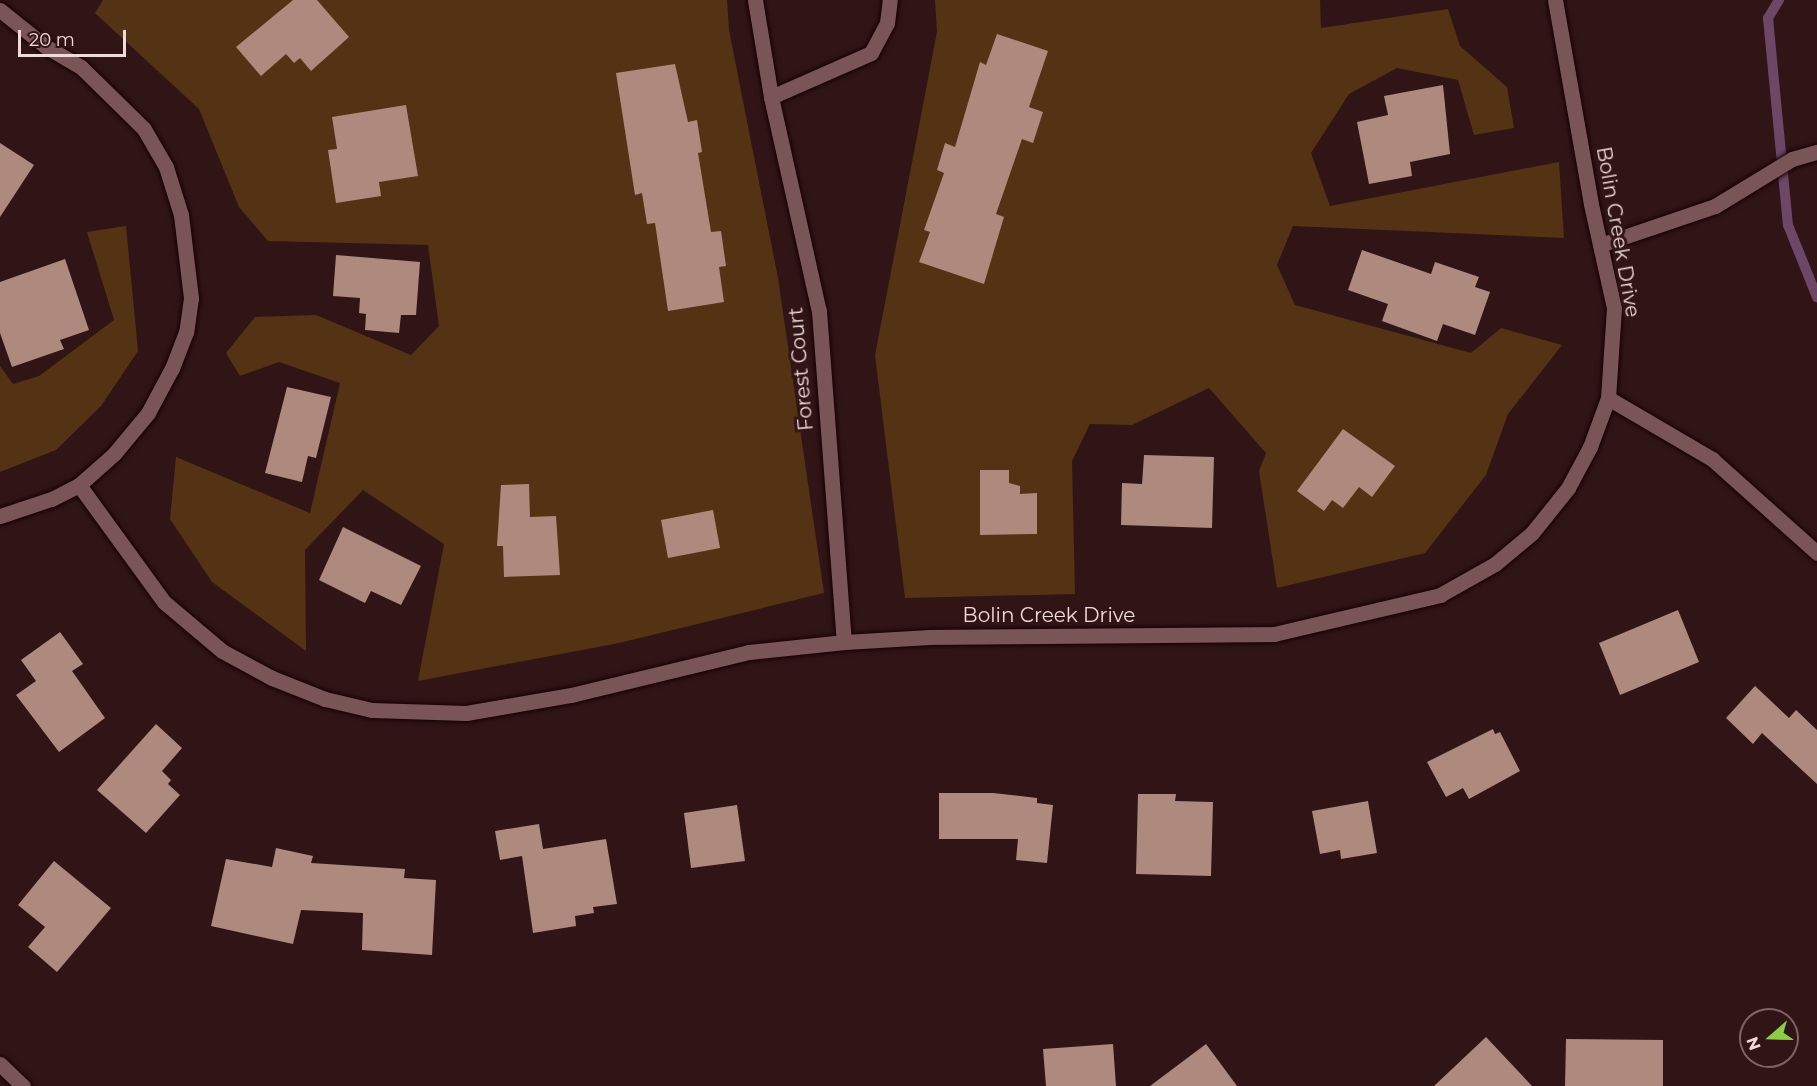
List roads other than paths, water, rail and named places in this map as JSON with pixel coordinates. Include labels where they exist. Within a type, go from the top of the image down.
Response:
[{"type":"street","name":"Forest Court","points":[[755,0],[771,97],[819,311],[844,642]]},
{"type":"street","points":[[771,97],[871,52],[887,23],[890,0]]},
{"type":"street","name":"Bolin Creek Drive","points":[[79,485],[164,602],[222,651],[272,678],[314,695],[372,711],[466,713],[571,696],[749,652],[844,642],[930,637],[1274,634],[1440,595],[1495,564],[1532,533],[1568,488],[1590,447],[1608,398],[1614,308],[1600,245],[1555,0]]},
{"type":"street","points":[[0,10],[45,46],[81,67],[144,129],[166,167],[188,250],[191,298],[186,332],[172,368],[148,413],[114,454],[79,485],[51,500],[0,516]]},
{"type":"street","points":[[1600,245],[1715,206],[1792,159],[1817,152]]},
{"type":"street","points":[[1608,398],[1712,459],[1817,553]]},
{"type":"street","points":[[0,1064],[23,1086]]},
{"type":"waterway","points":[[1779,0],[1768,18],[1788,225],[1817,297]]}]
